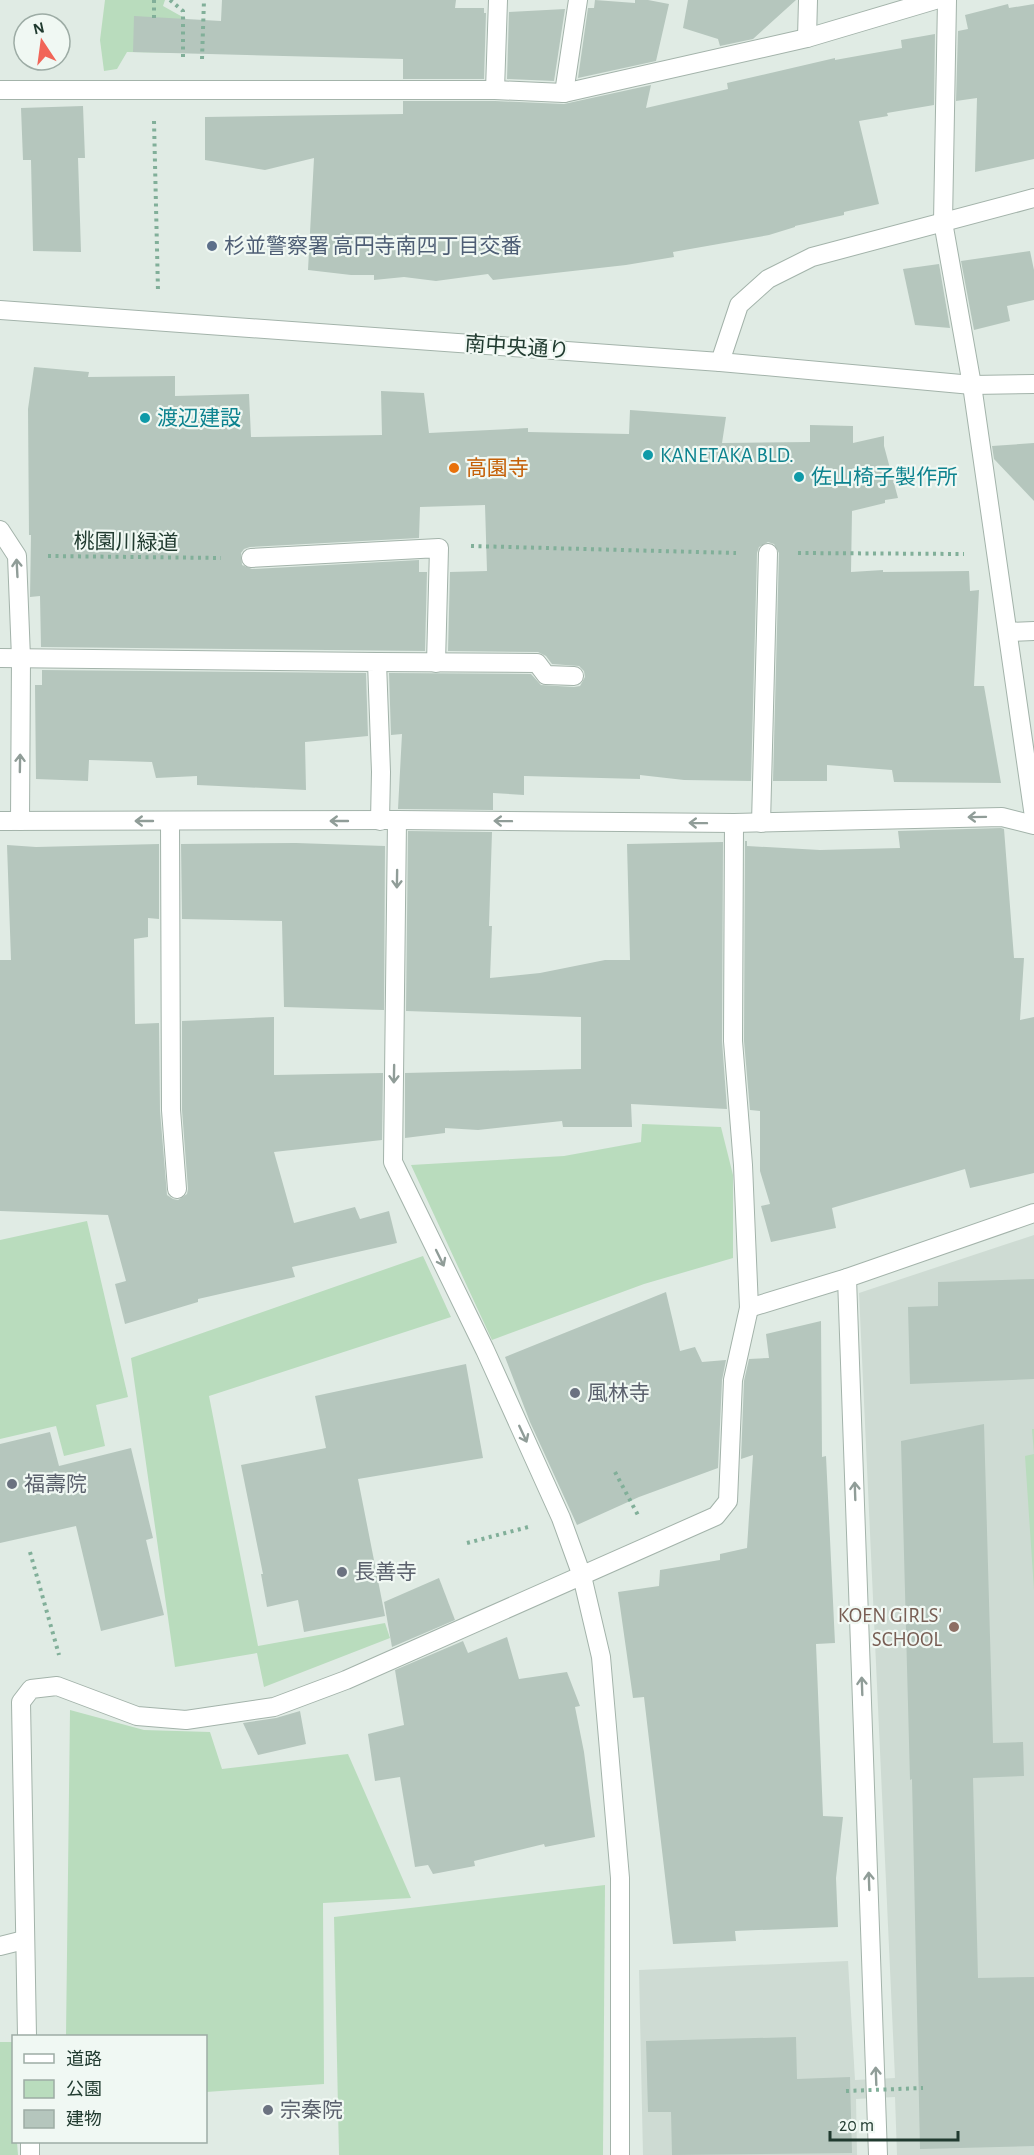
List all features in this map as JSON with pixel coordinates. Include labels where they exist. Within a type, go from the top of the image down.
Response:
[{"type":"street","points":[[495,90],[498,0]]},
{"type":"street","points":[[564,93],[578,0]]},
{"type":"street","points":[[807,38],[808,0]]},
{"type":"street","points":[[0,90],[495,90],[564,93],[807,38],[935,0]]},
{"type":"street","points":[[946,0],[943,222],[972,385],[1034,816]]},
{"type":"street","points":[[720,362],[739,304],[768,279],[812,257],[1034,198]]},
{"type":"street","name":"南中央通り","points":[[0,310],[720,362],[972,385],[1034,384]]},
{"type":"street","points":[[0,530],[17,556],[21,658],[20,821]]},
{"type":"street","points":[[251,558],[439,548],[436,663]]},
{"type":"street","points":[[761,823],[768,553]]},
{"type":"street","points":[[1008,632],[1034,631]]},
{"type":"street","points":[[0,658],[537,663],[546,675],[574,676]]},
{"type":"street","points":[[377,662],[381,772],[389,820],[393,1162],[484,1350],[561,1518],[582,1576],[601,1657],[620,1878],[620,2155]]},
{"type":"street","points":[[0,822],[389,820],[761,823],[1002,817],[1034,825]]},
{"type":"street","points":[[170,821],[171,1110],[177,1189]]},
{"type":"street","points":[[27,2035],[21,1702],[31,1689],[57,1686],[137,1716],[186,1720],[274,1707],[346,1680],[716,1516],[728,1501],[733,1380],[749,1308],[743,1165],[733,1041],[734,823]]},
{"type":"street","points":[[749,1308],[847,1278],[1034,1213]]},
{"type":"street","points":[[847,1278],[878,2155]]},
{"type":"street","points":[[0,1946],[24,1940]]},
{"type":"path","points":[[154,0],[154,18]]},
{"type":"path","points":[[170,0],[183,11],[183,67]]},
{"type":"path","points":[[201,90],[204,0]]},
{"type":"path","points":[[154,91],[158,321]]},
{"type":"path","name":"桃園川緑道","points":[[17,556],[251,558]]},
{"type":"path","points":[[615,1472],[653,1544]]},
{"type":"path","points":[[467,1542],[561,1518]]},
{"type":"path","points":[[30,1552],[60,1657]]},
{"type":"path","points":[[846,2091],[923,2088]]},
{"type":"shaded area","name":"KOEN GIRLS' SCHOOL","points":[[1034,1235],[1034,2155],[897,2155],[895,2097],[856,2099],[857,2155],[643,2155],[639,1970],[848,1961],[855,2080],[895,2078],[859,1293]]},
{"type":"green space","points":[[105,0],[165,0],[163,6],[188,20],[190,53],[127,52],[117,69],[104,71],[100,40]]},
{"type":"green space","points":[[642,1124],[721,1127],[733,1175],[733,1258],[644,1284],[492,1340],[411,1165],[564,1156],[641,1142]]},
{"type":"green space","points":[[87,1221],[128,1397],[96,1405],[105,1446],[64,1456],[56,1426],[0,1439],[0,1240]]},
{"type":"green space","points":[[423,1256],[451,1317],[209,1396],[258,1646],[385,1623],[390,1638],[264,1687],[257,1653],[175,1667],[131,1358]]},
{"type":"green space","points":[[1032,1429],[1034,1429],[1034,1454]]},
{"type":"green space","points":[[1034,1454],[1034,1590],[1025,1456]]},
{"type":"green space","points":[[70,1710],[144,1730],[210,1732],[222,1769],[348,1754],[411,1898],[323,1903],[324,2084],[207,2092],[207,2035],[66,2035]]},
{"type":"green space","points":[[605,1885],[603,2155],[339,2155],[334,1917]]},
{"type":"green space","points":[[0,2042],[12,2042],[12,2143],[17,2143],[18,2155],[0,2155]]},
{"type":"building","points":[[222,0],[456,0],[455,8],[484,8],[484,13],[486,13],[484,79],[403,79],[403,59],[133,52],[134,16],[221,21]]},
{"type":"building","points":[[595,0],[635,3],[635,0],[648,0],[669,4],[656,61],[578,78],[588,8],[594,8]]},
{"type":"building","points":[[688,0],[796,0],[753,39],[720,46],[718,39],[683,28]]},
{"type":"building","points":[[1008,4],[1009,8],[1034,4],[1034,159],[975,172],[977,98],[956,101],[958,31],[968,29],[965,15]]},
{"type":"building","points":[[565,9],[554,81],[507,79],[509,12]]},
{"type":"building","points":[[935,34],[934,105],[887,113],[888,116],[859,121],[879,204],[769,235],[673,252],[674,257],[626,265],[493,280],[488,274],[436,281],[404,277],[374,280],[374,275],[308,270],[314,158],[265,170],[205,160],[205,117],[403,114],[403,101],[564,104],[651,85],[646,108],[728,89],[727,83],[835,58],[835,60],[902,48],[901,40]]},
{"type":"building","points":[[83,106],[85,158],[78,158],[81,252],[33,251],[31,160],[23,160],[21,108]]},
{"type":"building","points":[[1030,251],[1034,270],[1034,300],[1007,306],[1010,321],[974,330],[961,261]]},
{"type":"building","points":[[939,264],[950,328],[915,325],[903,269]]},
{"type":"building","points":[[34,367],[89,372],[88,377],[175,376],[175,396],[249,394],[251,437],[382,435],[381,391],[424,393],[429,433],[528,428],[528,432],[629,434],[630,410],[726,417],[722,443],[810,442],[810,425],[853,426],[853,443],[884,436],[884,446],[898,498],[852,511],[851,572],[969,571],[970,591],[979,590],[974,686],[984,686],[1001,783],[894,782],[892,770],[827,765],[827,781],[773,781],[779,553],[774,544],[768,542],[759,547],[757,553],[751,781],[684,780],[640,775],[640,779],[524,776],[524,795],[493,793],[493,810],[398,809],[402,734],[391,735],[389,673],[531,674],[541,685],[574,687],[580,686],[585,677],[584,671],[579,666],[552,664],[546,656],[538,652],[448,651],[450,572],[487,571],[485,505],[420,507],[419,538],[250,547],[241,553],[242,565],[252,569],[419,560],[419,572],[427,572],[425,651],[41,647],[40,596],[30,597],[28,409]]},
{"type":"building","points":[[1034,443],[1034,501],[994,459],[992,446]]},
{"type":"building","points":[[42,670],[366,673],[368,736],[305,742],[306,790],[197,785],[197,776],[156,778],[152,762],[89,760],[88,781],[36,779],[35,685],[42,685]]},
{"type":"building","points":[[1004,829],[1014,958],[1024,958],[1020,1020],[1034,1017],[1034,1173],[970,1188],[965,1169],[832,1208],[836,1228],[771,1242],[761,1206],[770,1204],[760,1171],[760,1111],[750,1110],[744,1041],[745,841],[747,841],[747,846],[820,850],[900,848],[898,831]]},
{"type":"building","points":[[408,831],[492,832],[490,978],[540,973],[605,960],[630,960],[627,844],[723,842],[722,1041],[727,1109],[631,1104],[632,1127],[563,1127],[562,1121],[478,1130],[445,1128],[445,1133],[405,1138],[405,1073],[581,1069],[581,1017],[406,1011]]},
{"type":"building","points":[[296,843],[385,846],[384,1010],[284,1007],[282,921],[182,919],[181,844]]},
{"type":"building","points":[[159,844],[159,919],[148,918],[148,937],[134,939],[135,1024],[159,1023],[160,1111],[167,1195],[178,1200],[187,1194],[188,1189],[182,1110],[182,1021],[274,1017],[274,1075],[383,1073],[382,1140],[274,1152],[294,1223],[355,1207],[360,1219],[389,1211],[397,1243],[292,1267],[295,1277],[198,1299],[198,1302],[125,1324],[115,1284],[126,1281],[108,1215],[0,1211],[0,960],[11,960],[7,845],[36,847]]},
{"type":"building","points":[[1034,1279],[1034,1379],[910,1384],[908,1307],[938,1306],[938,1282]]},
{"type":"building","points":[[666,1292],[680,1351],[695,1347],[702,1362],[726,1360],[722,1380],[718,1468],[639,1497],[577,1525],[530,1422],[505,1357]]},
{"type":"building","points":[[821,1321],[822,1457],[826,1456],[835,1643],[816,1644],[823,1816],[843,1817],[836,1878],[838,1927],[735,1931],[736,1941],[673,1944],[644,1697],[633,1698],[618,1592],[659,1586],[660,1570],[720,1560],[720,1554],[747,1548],[753,1455],[741,1459],[744,1381],[749,1359],[769,1358],[766,1334]]},
{"type":"building","points":[[466,1364],[483,1458],[358,1479],[385,1616],[304,1632],[298,1600],[267,1607],[261,1574],[263,1574],[241,1465],[326,1448],[315,1396]]},
{"type":"building","points":[[984,1424],[993,1743],[1023,1742],[1024,1776],[973,1778],[978,1978],[1034,1977],[1034,2146],[920,2149],[912,1779],[910,1780],[901,1441]]},
{"type":"building","points":[[50,1432],[59,1466],[131,1448],[153,1538],[146,1540],[164,1615],[101,1631],[76,1526],[0,1543],[0,1444]]},
{"type":"building","points":[[439,1578],[455,1620],[392,1647],[384,1602]]},
{"type":"building","points":[[507,1637],[519,1679],[567,1672],[580,1706],[575,1707],[584,1752],[595,1837],[545,1847],[544,1844],[474,1861],[475,1866],[433,1874],[428,1865],[415,1867],[400,1777],[375,1781],[368,1734],[404,1725],[395,1670],[463,1641],[468,1653]]},
{"type":"building","points":[[300,1711],[306,1744],[258,1755],[243,1723],[276,1718]]},
{"type":"building","points":[[796,2037],[797,2079],[850,2077],[852,2153],[672,2155],[671,2112],[648,2112],[646,2041]]},
{"type":"place","name":"杉並警察署 高円寺南四丁目交番","points":[[212,246]]},
{"type":"place","name":"渡辺建設","points":[[145,418]]},
{"type":"place","name":"KANETAKA BLD.","points":[[648,455]]},
{"type":"place","name":"高園寺","points":[[454,468]]},
{"type":"place","name":"佐山椅子製作所","points":[[799,477]]},
{"type":"place","name":"風林寺","points":[[575,1393]]},
{"type":"place","name":"福壽院","points":[[12,1484]]},
{"type":"place","name":"長善寺","points":[[342,1572]]},
{"type":"place","name":"KOEN GIRLS' SCHOOL","points":[[954,1627]]},
{"type":"place","name":"宗秦院","points":[[268,2110]]}]
